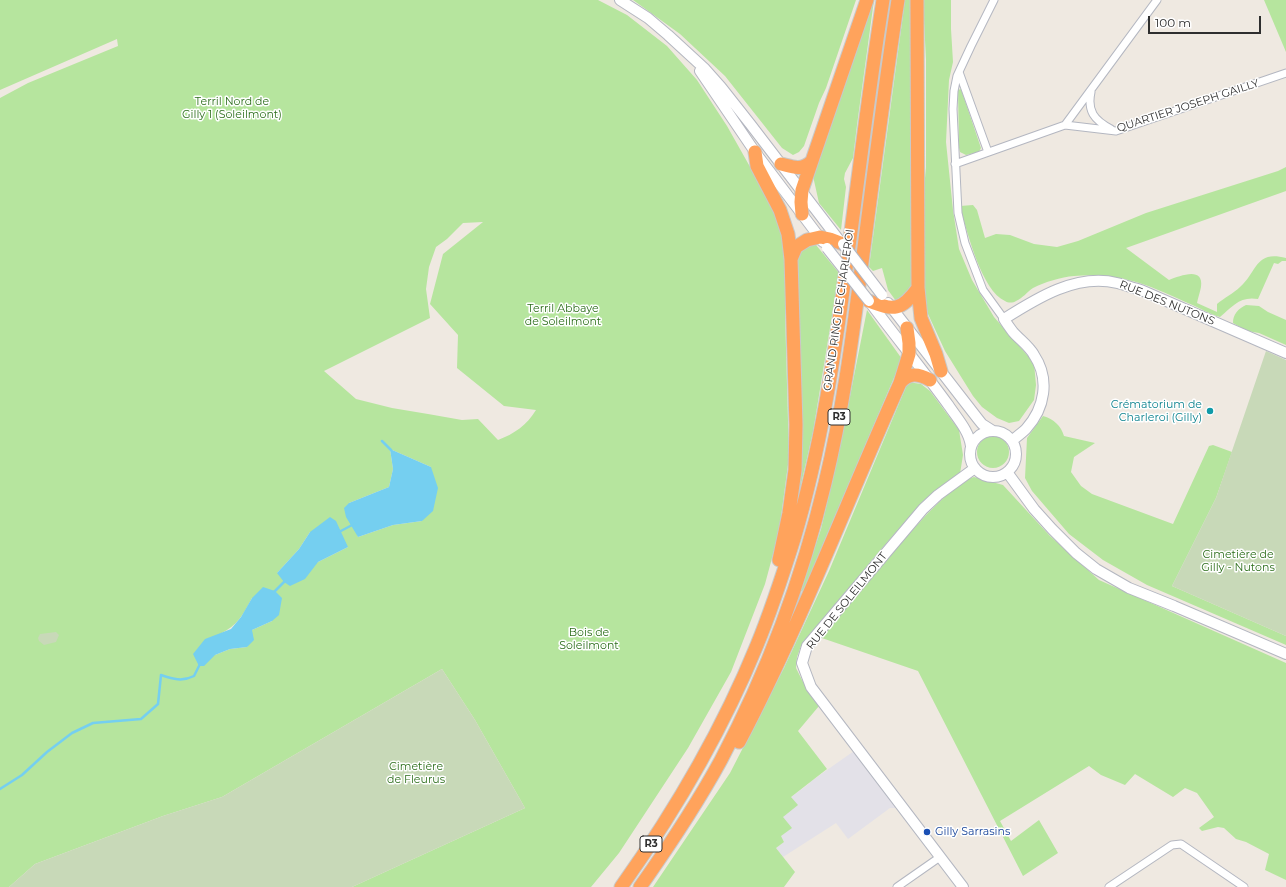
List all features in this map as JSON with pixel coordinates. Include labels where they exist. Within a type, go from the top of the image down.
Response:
[{"type":"highway","points":[[802,214],[802,190],[867,0]]},
{"type":"highway","name":"GRAND RING DE CHARLEROI","points":[[621,887],[657,834],[707,750],[733,699],[758,645],[795,537],[820,431],[829,384],[883,0]]},
{"type":"highway","name":"GRAND RING DE CHARLEROI","points":[[640,887],[692,810],[748,706],[772,651],[793,594],[810,540],[825,484],[836,433],[855,318],[898,0]]},
{"type":"highway","points":[[917,0],[918,288],[921,318],[936,354],[941,371]]},
{"type":"highway","points":[[755,152],[757,166],[780,210],[788,234],[791,259],[796,425],[795,470],[789,513],[776,571],[777,591]]},
{"type":"highway","points":[[780,164],[796,168],[805,167],[811,162]]},
{"type":"highway","points":[[791,259],[796,247],[807,240],[827,238],[843,244]]},
{"type":"highway","points":[[869,301],[884,306],[901,306],[910,299],[918,288]]},
{"type":"highway","points":[[692,810],[712,788],[728,764],[756,710],[808,598],[900,383],[909,354],[910,343],[907,328]]},
{"type":"highway","points":[[900,383],[905,377],[913,375],[922,376],[930,380]]},
{"type":"main road","points":[[620,0],[648,18],[668,35],[705,69],[721,87],[780,164],[802,190],[827,238],[869,301]]},
{"type":"main road","points":[[688,53],[755,152],[802,214],[827,238]]},
{"type":"main road","points":[[843,244],[884,306],[909,354],[930,380],[965,429],[970,440],[970,457],[975,468],[990,476],[999,476],[1007,472],[1012,467],[1015,460],[1015,447],[1012,441],[1007,435],[1000,432],[984,432],[976,438],[971,446]]},
{"type":"main road","name":"RUE DES NUTONS","points":[[1004,319],[1028,304],[1064,287],[1088,281],[1116,282],[1141,290],[1286,353]]},
{"type":"main road","points":[[884,306],[907,328],[982,424],[993,431]]},
{"type":"main road","points":[[1004,319],[1013,332],[1034,354],[1042,371],[1044,386],[1043,400],[1036,415],[1026,429],[1012,441]]},
{"type":"main road","name":"RUE DE SOLEILMONT","points":[[963,887],[811,687],[802,663],[807,646],[923,509],[938,495],[975,468]]},
{"type":"main road","points":[[1007,472],[1034,509],[1052,530],[1076,553],[1096,569],[1128,588],[1286,654]]},
{"type":"street","points":[[994,0],[959,72],[954,91],[953,109],[958,213],[965,243],[983,290],[1004,319]]},
{"type":"street","points":[[1065,125],[1157,0]]},
{"type":"street","points":[[959,72],[988,152]]},
{"type":"street","name":"QUARTIER JOSEPH GAILLY","points":[[955,164],[1065,125],[1116,131],[1286,74]]},
{"type":"street","points":[[1091,91],[1090,105],[1094,116],[1098,121],[1116,131]]},
{"type":"street","points":[[1109,887],[1172,845],[1180,844],[1244,887]]},
{"type":"street","points":[[897,887],[940,857]]},
{"type":"shaded area","points":[[854,751],[896,808],[890,808],[848,839],[836,823],[783,857],[776,848],[784,842],[780,836],[783,817],[791,797]]},
{"type":"green space","points":[[0,0],[598,0],[627,15],[667,46],[697,80],[727,126],[771,204],[782,235],[785,272],[789,457],[779,532],[765,584],[731,672],[688,748],[619,853],[591,887],[352,887],[525,808],[475,720],[442,669],[222,797],[163,816],[35,864],[9,887],[0,887],[0,98],[28,83],[118,46],[117,39],[0,90]],"holes":[[[483,222],[443,254],[430,304],[458,335],[457,368],[504,406],[536,410],[529,420],[520,428],[498,440],[478,419],[462,420],[392,408],[356,399],[324,371],[430,318],[426,289],[429,267],[436,247],[447,239],[463,223]],[[390,449],[431,467],[422,521],[393,525],[358,537],[349,503],[389,487],[393,469]],[[310,532],[348,547],[318,562],[277,573],[299,549]],[[252,598],[272,621],[252,630],[247,647],[230,649],[215,655],[220,634],[236,623]]]},
{"type":"green space","points":[[633,0],[856,0],[826,88],[819,103],[804,146],[799,152],[793,155],[782,148],[725,76],[680,34]]},
{"type":"green space","points":[[871,0],[874,0],[853,158],[845,173],[844,179],[846,187],[841,230],[819,203],[813,176]]},
{"type":"green space","points":[[905,0],[912,0],[912,285],[906,295],[896,301],[888,290],[882,268],[873,271],[869,267]]},
{"type":"green space","points":[[923,0],[951,0],[953,62],[949,80],[946,142],[953,210],[959,249],[972,280],[994,317],[1034,363],[1036,385],[1034,400],[1019,421],[1009,423],[997,418],[982,407],[973,396],[945,351],[928,314],[925,302],[923,201],[926,167],[926,60]]},
{"type":"green space","points":[[1264,0],[1286,0],[1286,52]]},
{"type":"green space","points":[[961,89],[981,148],[979,152],[966,155],[960,152],[959,148],[958,90]]},
{"type":"green space","points":[[1286,167],[1286,191],[1126,248],[1169,280],[1190,274],[1199,276],[1201,287],[1197,303],[1217,312],[1217,304],[1240,287],[1263,259],[1276,256],[1286,258],[1286,261],[1282,261],[1278,264],[1274,263],[1258,299],[1252,298],[1241,300],[1220,317],[1134,281],[1105,276],[1074,276],[1058,279],[1033,288],[1015,302],[1006,302],[989,286],[983,274],[972,247],[960,206],[973,205],[977,210],[985,238],[996,234],[1010,235],[1034,244],[1057,247],[1078,241],[1146,213],[1278,171]]},
{"type":"green space","points":[[808,244],[816,245],[839,273],[813,432],[797,502],[796,256]]},
{"type":"green space","points":[[1246,305],[1259,306],[1286,320],[1286,345],[1259,333],[1247,331],[1233,323],[1236,312]]},
{"type":"green space","points":[[867,310],[902,359],[823,544],[807,588],[800,592],[821,529],[840,447]]},
{"type":"green space","name":"Cimetière de Gilly - Nutons","points":[[1266,351],[1286,360],[1286,636],[1172,586],[1216,498]]},
{"type":"green space","points":[[908,382],[921,384],[930,391],[959,430],[963,455],[959,480],[923,501],[871,561],[823,622],[801,646],[797,657],[796,668],[819,706],[798,731],[827,769],[791,797],[798,805],[783,817],[792,828],[781,836],[784,842],[776,848],[795,872],[784,887],[653,887],[730,773],[784,668],[829,571]]},
{"type":"green space","points":[[1043,416],[1056,423],[1064,436],[1095,443],[1074,457],[1071,472],[1081,486],[1092,494],[1173,524],[1209,446],[1213,445],[1232,452],[1216,498],[1172,586],[1286,636],[1286,645],[1147,585],[1103,560],[1069,534],[1032,491],[1025,478],[1027,438]]},
{"type":"green space","points":[[990,436],[996,436],[1006,443],[1009,452],[1008,458],[1002,465],[996,468],[990,468],[980,461],[977,455],[977,449],[984,439]]},
{"type":"green space","points":[[974,477],[1003,485],[1050,536],[1099,580],[1286,663],[1286,880],[1265,870],[1269,854],[1246,842],[1236,839],[1224,828],[1218,827],[1202,831],[1199,828],[1214,817],[1197,793],[1185,788],[1173,797],[1135,774],[1125,785],[1101,775],[1089,766],[1000,821],[1011,841],[1039,820],[1058,853],[1023,876],[918,671],[816,636],[928,513],[961,481]]},
{"type":"green space","points":[[56,632],[59,635],[56,642],[44,645],[39,641],[38,638],[40,634]]},
{"type":"green space","name":"Cimetière de Fleurus","points":[[442,669],[475,720],[525,808],[352,887],[9,887],[35,864],[163,816],[222,797]]},
{"type":"water","points":[[390,449],[431,467],[438,488],[433,511],[422,521],[393,525],[358,537],[346,517],[344,508],[349,503],[389,487],[393,469]]},
{"type":"water","points":[[330,517],[336,521],[348,547],[318,562],[305,579],[290,586],[284,582],[277,573],[299,549],[310,532]]},
{"type":"water","points":[[263,587],[275,591],[282,598],[279,615],[272,621],[252,630],[254,640],[247,647],[230,649],[215,655],[204,666],[199,666],[193,654],[205,639],[231,629],[241,617],[252,598]]},
{"type":"waterway","points":[[382,441],[391,450]]},
{"type":"waterway","points":[[339,532],[354,524]]},
{"type":"waterway","points":[[273,593],[285,581]]},
{"type":"waterway","points":[[0,789],[22,775],[47,752],[72,733],[93,723],[141,719],[158,704],[161,675],[178,679],[190,678],[194,676],[200,664]]},
{"type":"place","name":"Crématorium de Charleroi (Gilly)","points":[[1210,411]]},
{"type":"place","name":"Gilly Sarrasins","points":[[927,832]]},
{"type":"park label","name":"Terril Nord de Gilly 1 (Soleilmont)","points":[[232,108]]},
{"type":"park label","name":"Terril Abbaye de Soleilmont","points":[[563,315]]},
{"type":"park label","name":"Bois de Soleilmont","points":[[589,639]]}]
